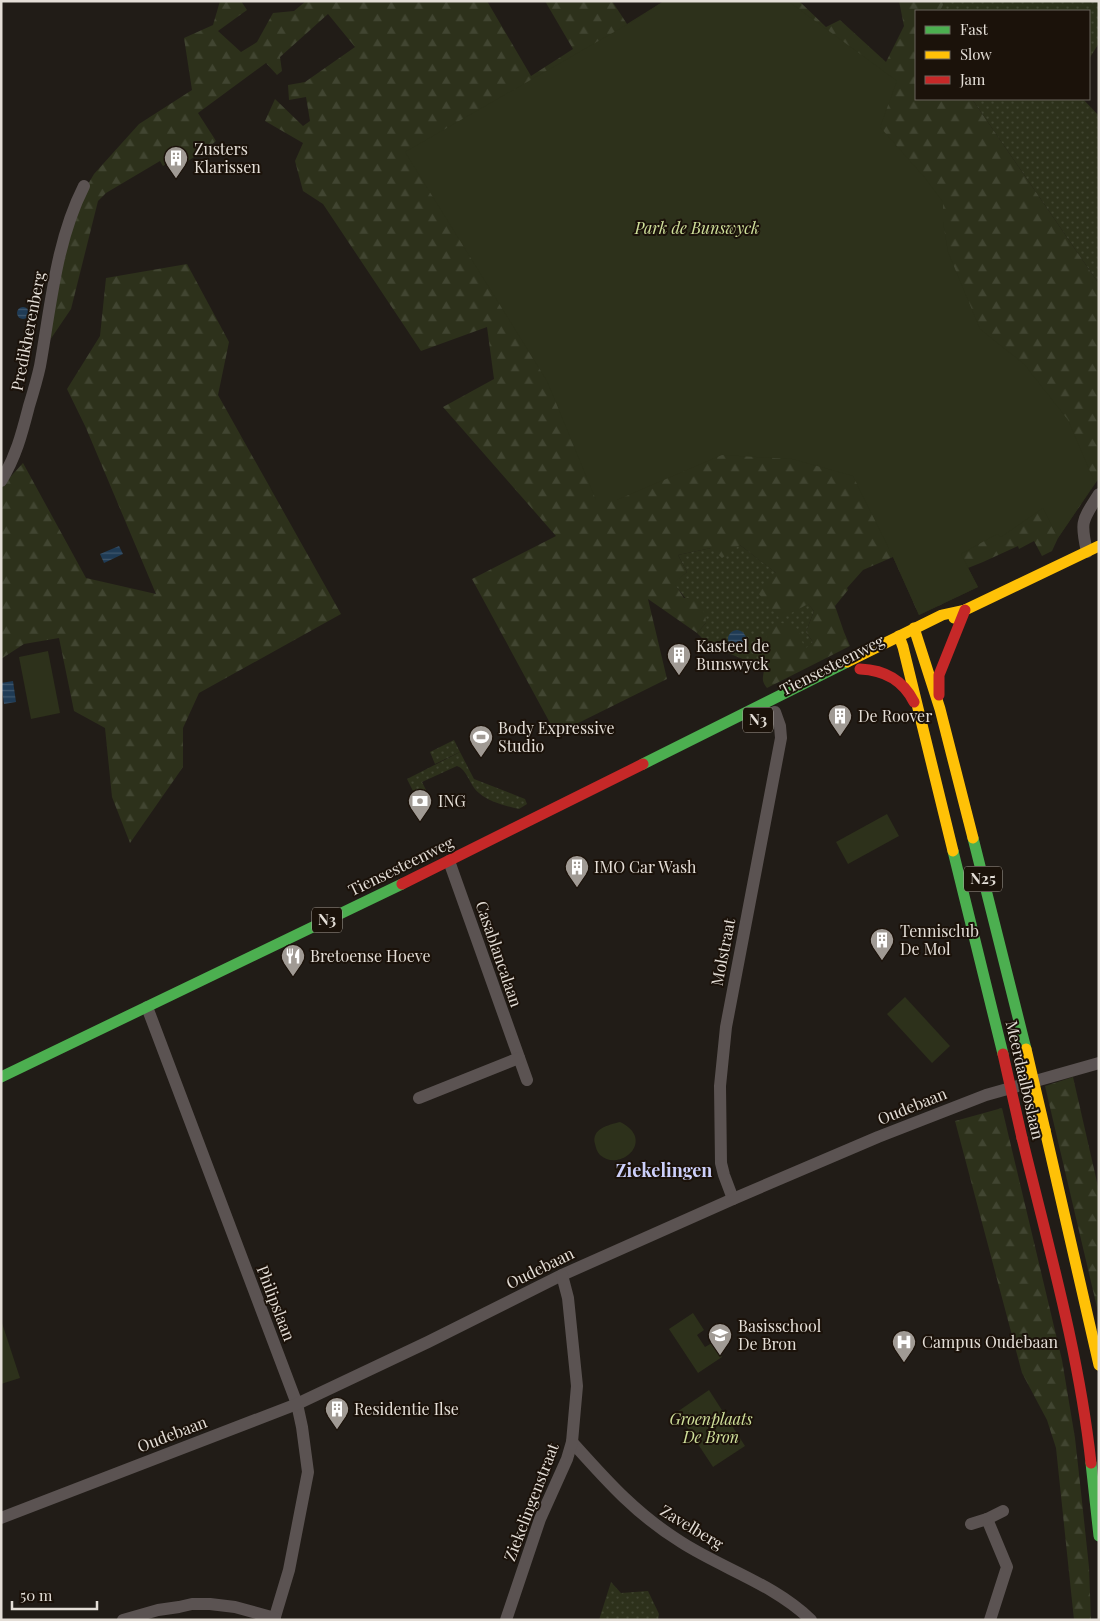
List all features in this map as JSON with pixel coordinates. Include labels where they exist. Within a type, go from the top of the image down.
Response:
[{"type":"main road","name":"Tiensesteenweg","points":[[1,1077],[449,861],[766,702],[917,634],[937,630],[965,610],[1093,549]]},
{"type":"main road","points":[[940,709],[939,675],[965,610]]},
{"type":"main road","name":"Meerdaalboslaan","points":[[917,634],[940,709],[1026,1048],[1099,1365]]},
{"type":"main road","name":"Tiensesteenweg","points":[[901,641],[885,656],[856,671],[873,668],[892,676],[911,695],[919,715]]},
{"type":"main road","name":"Meerdaalboslaan","points":[[901,641],[1003,1054],[1074,1355],[1087,1425],[1099,1536]]},
{"type":"main road","name":"Tiensesteenweg","points":[[653,760],[708,745]]},
{"type":"street","name":"Predikherenberg","points":[[1,481],[12,464],[21,438],[39,368],[51,296],[66,228],[84,186]]},
{"type":"street","points":[[1093,549],[1083,523],[1099,494]]},
{"type":"street","name":"Molstraat","points":[[733,1199],[721,1163],[720,1086],[729,1006],[781,738],[780,722],[775,712]]},
{"type":"street","name":"Casablancalaan","points":[[449,861],[527,1080]]},
{"type":"street","name":"Philipslaan","points":[[147,1007],[297,1404],[302,1427],[308,1472],[289,1570],[274,1619]]},
{"type":"street","points":[[419,1098],[519,1058]]},
{"type":"street","name":"Oudebaan","points":[[1,1518],[297,1404],[428,1342],[562,1275],[733,1199],[958,1105],[1099,1062]]},
{"type":"street","name":"Ziekelingenstraat","points":[[506,1620],[543,1511],[567,1459],[572,1442],[577,1386],[568,1298],[562,1275]]},
{"type":"street","name":"Zavelberg","points":[[572,1442],[628,1502],[652,1522],[682,1543],[772,1590],[800,1609],[810,1620]]},
{"type":"street","points":[[971,1524],[1003,1511]]},
{"type":"street","points":[[987,1519],[1007,1567],[990,1620]]},
{"type":"street","points":[[123,1620],[158,1610],[192,1604],[235,1607],[274,1619]]},
{"type":"green space","points":[[220,1],[241,1],[247,10],[218,31],[241,52],[257,42],[273,13],[294,11],[306,1],[487,1],[531,76],[573,49],[545,1],[612,1],[627,24],[664,1],[799,1],[826,27],[840,20],[886,62],[904,26],[899,1],[945,1],[940,10],[915,10],[915,100],[973,100],[1099,284],[1099,478],[1058,538],[1052,551],[1042,556],[1034,541],[1019,549],[1018,546],[968,568],[978,587],[919,615],[893,557],[863,570],[847,588],[848,590],[835,606],[850,646],[767,688],[763,679],[764,643],[769,633],[780,623],[793,626],[799,631],[806,648],[813,642],[806,632],[814,611],[808,604],[780,619],[758,593],[776,573],[740,545],[722,558],[711,548],[678,555],[687,572],[674,583],[684,598],[695,598],[705,614],[706,623],[697,633],[648,599],[667,679],[556,734],[472,579],[556,536],[443,407],[494,379],[487,327],[421,351],[323,204],[303,191],[295,161],[303,143],[265,121],[275,99],[303,126],[310,121],[306,97],[289,100],[288,85],[305,82],[355,47],[328,14],[280,57],[282,71],[277,75],[266,63],[198,113],[216,141],[205,150],[185,163],[180,156],[163,166],[160,161],[106,193],[98,201],[71,309],[50,340],[59,272],[77,203],[94,174],[139,124],[192,90],[184,38],[213,25]]},
{"type":"green space","name":"Park de Bunswyck","points":[[664,1],[788,1],[897,81],[880,127],[925,178],[943,202],[943,222],[948,252],[980,329],[1024,364],[1068,420],[1095,483],[1058,538],[1043,508],[1001,537],[997,534],[961,554],[978,587],[919,615],[853,476],[792,459],[722,455],[617,500],[596,500],[547,381],[405,152],[635,20]]},
{"type":"green space","points":[[945,1],[1099,1],[1099,43],[1090,57],[1090,10],[940,10]]},
{"type":"green space","points":[[973,100],[1084,100],[1099,116],[1099,284]]},
{"type":"green space","points":[[187,264],[229,342],[218,395],[341,614],[199,693],[183,728],[183,767],[130,843],[112,797],[105,728],[74,711],[59,638],[24,644],[1,659],[1,487],[23,463],[86,578],[156,594],[86,428],[67,389],[100,336],[106,278]]},
{"type":"green space","points":[[740,545],[789,584],[814,611],[806,632],[813,642],[806,649],[801,642],[762,656],[764,668],[709,645],[697,633],[706,623],[673,583],[687,572],[678,555],[711,548]]},
{"type":"green space","points":[[48,651],[60,713],[31,719],[19,657]]},
{"type":"green space","points":[[454,740],[460,752],[435,764],[430,752]]},
{"type":"green space","points":[[460,752],[474,779],[525,799],[527,804],[519,809],[488,799],[476,790],[463,770],[457,766],[422,782],[428,794],[417,799],[407,779]]},
{"type":"green space","points":[[887,814],[899,836],[848,864],[836,842]]},
{"type":"green space","points":[[905,997],[950,1046],[932,1063],[887,1014]]},
{"type":"green space","points":[[1073,1077],[1099,1191],[1099,1316],[1045,1086]]},
{"type":"green space","points":[[1002,1108],[1062,1360],[1075,1438],[1089,1567],[1091,1620],[1074,1620],[1056,1448],[1047,1420],[1022,1373],[955,1121]]},
{"type":"green space","points":[[620,1122],[631,1129],[635,1137],[635,1145],[625,1157],[617,1160],[608,1159],[597,1151],[594,1139],[602,1128]]},
{"type":"green space","name":"Groenplaats De Bron","points":[[693,1313],[704,1330],[697,1335],[705,1347],[712,1343],[722,1357],[698,1373],[669,1329]]},
{"type":"green space","points":[[1,1324],[20,1378],[1,1384]]},
{"type":"green space","name":"Groenplaats De Bron","points":[[709,1390],[745,1446],[713,1467],[677,1412]]},
{"type":"green space","points":[[611,1582],[621,1593],[648,1591],[659,1614],[658,1620],[599,1620]]},
{"type":"water","points":[[21,307],[25,307],[29,313],[25,319],[21,319],[17,315],[17,311]]},
{"type":"water","points":[[119,546],[123,554],[104,563],[100,554]]},
{"type":"water","points":[[737,630],[743,633],[746,639],[743,645],[737,648],[731,645],[728,639],[731,633]]},
{"type":"water","points":[[13,681],[16,702],[4,704],[1,683]]},
{"type":"traffic: fast","points":[[643,764],[847,662]]},
{"type":"traffic: fast","points":[[973,838],[1026,1049]]},
{"type":"traffic: fast","points":[[953,851],[1003,1054]]},
{"type":"traffic: fast","points":[[1,1077],[402,884]]},
{"type":"traffic: fast","points":[[1091,1463],[1099,1536]]},
{"type":"traffic: slow","points":[[954,618],[965,610],[1099,546]]},
{"type":"traffic: slow","points":[[847,662],[942,615],[965,610]]},
{"type":"traffic: slow","points":[[914,628],[940,709],[973,838]]},
{"type":"traffic: slow","points":[[899,636],[953,851]]},
{"type":"traffic: slow","points":[[1026,1049],[1045,1130]]},
{"type":"traffic: slow","points":[[1045,1130],[1099,1365]]},
{"type":"traffic: jam","points":[[939,695],[939,675],[965,610]]},
{"type":"traffic: jam","points":[[860,669],[877,671],[899,682],[910,694],[914,702]]},
{"type":"traffic: jam","points":[[402,884],[643,764]]},
{"type":"traffic: jam","points":[[1003,1054],[1022,1138]]},
{"type":"traffic: jam","points":[[1022,1138],[1071,1340],[1086,1422],[1091,1463]]},
{"type":"place","name":"Zusters Klarissen","points":[[176,179]]},
{"type":"place","name":"Kasteel de Bunswyck","points":[[679,676]]},
{"type":"place","name":"De Roover","points":[[840,737]]},
{"type":"place","name":"Body Expressive Studio","points":[[481,758]]},
{"type":"place","name":"ING","points":[[420,822]]},
{"type":"place","name":"IMO Car Wash","points":[[577,888]]},
{"type":"place","name":"Tennisclub De Mol","points":[[882,961]]},
{"type":"place","name":"Bretoense Hoeve","points":[[293,977]]},
{"type":"place","name":"Basisschool De Bron","points":[[720,1356]]},
{"type":"place","name":"Campus Oudebaan","points":[[904,1363]]},
{"type":"place","name":"Residentie Ilse","points":[[337,1430]]},
{"type":"district","name":"Ziekelingen","points":[[664,1171]]}]
